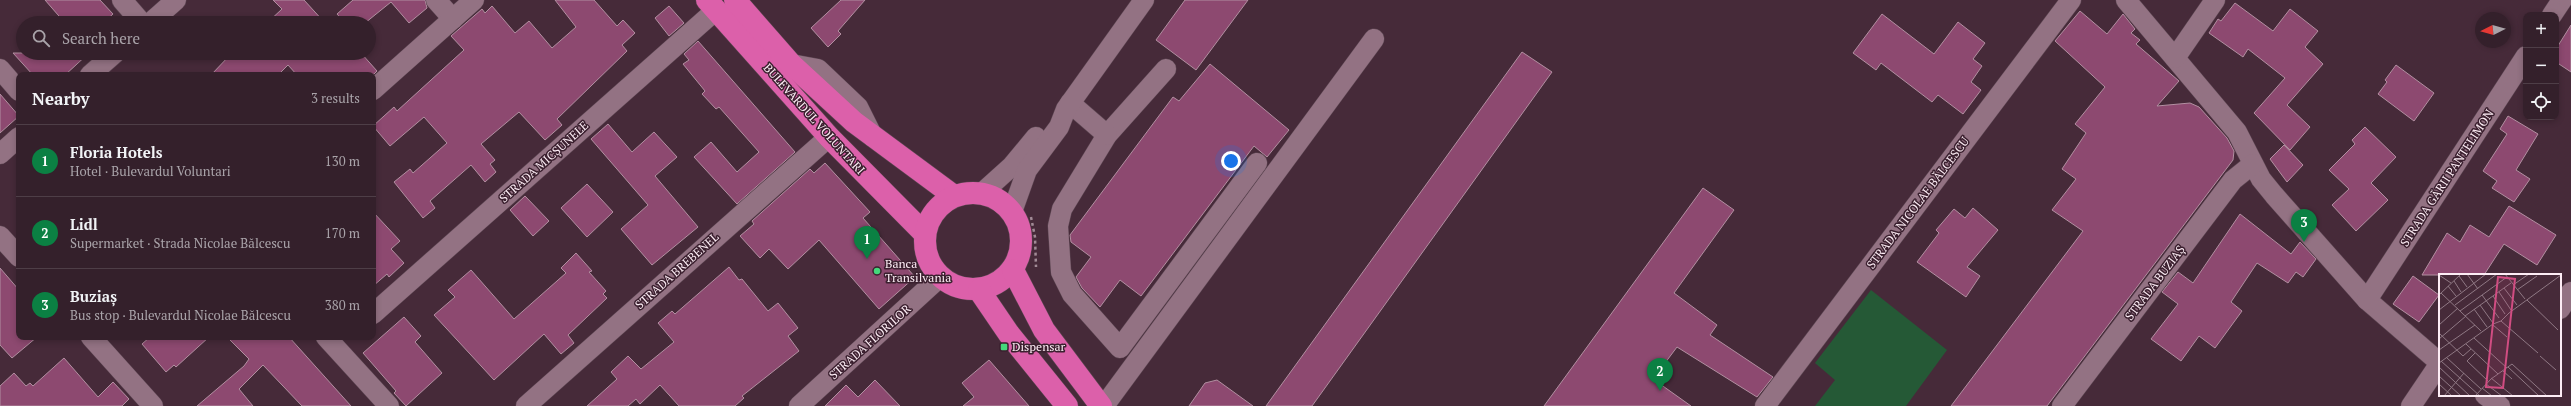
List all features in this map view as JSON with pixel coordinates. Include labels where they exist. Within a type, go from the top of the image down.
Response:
[{"type":"highway","name":"BULEVARDUL VOLUNTARI","points":[[739,1],[791,64],[873,137],[954,196]]},
{"type":"highway","name":"BULEVARDUL VOLUNTARI","points":[[711,5],[829,137],[925,234]]},
{"type":"highway","points":[[968,193],[982,193],[1004,203],[1012,212],[1019,226],[1022,241],[1020,256],[1013,270],[992,286],[978,290],[958,287],[940,276],[930,264],[926,250],[925,234],[935,211],[954,196],[968,193]]},
{"type":"highway","points":[[1013,270],[1044,330],[1101,406]]},
{"type":"highway","points":[[978,290],[1009,334],[1064,405]]},
{"type":"street","points":[[122,0],[136,16]]},
{"type":"street","points":[[158,16],[176,0]]},
{"type":"street","points":[[436,0],[453,19]]},
{"type":"street","points":[[376,87],[474,0]]},
{"type":"street","points":[[1012,212],[1027,170],[1058,127],[1068,106],[1144,0]]},
{"type":"street","name":"STRADA NICOLAE BĂLCESCU","points":[[1765,406],[2071,0]]},
{"type":"street","points":[[2126,0],[2238,132],[2253,164],[2274,195],[2367,300],[2439,362]]},
{"type":"street","points":[[2175,58],[2215,0]]},
{"type":"street","points":[[2554,12],[2562,0]]},
{"type":"street","name":"STRADA MICȘUNELE","points":[[376,311],[711,5]]},
{"type":"street","points":[[1104,406],[1374,39]]},
{"type":"street","points":[[93,72],[107,60]]},
{"type":"street","name":"STRADA GĂRII PANTELIMON","points":[[2367,300],[2523,61]]},
{"type":"street","points":[[0,69],[16,88]]},
{"type":"street","points":[[1166,69],[1107,135],[1062,209],[1058,226],[1058,249],[1061,272],[1072,294],[1120,348],[1258,163]]},
{"type":"street","points":[[1068,106],[1107,135]]},
{"type":"street","points":[[982,193],[1012,166],[1049,119],[1068,106]]},
{"type":"street","name":"STRADA BREBENEL","points":[[526,406],[829,137]]},
{"type":"street","points":[[0,154],[16,140]]},
{"type":"street","name":"STRADA BUZIAȘ","points":[[2062,406],[2233,180],[2253,164]]},
{"type":"street","points":[[0,236],[16,254]]},
{"type":"street","name":"STRADA FLORILOR","points":[[799,406],[940,276]]},
{"type":"street","points":[[2561,307],[2571,292]]},
{"type":"street","points":[[94,340],[153,406]]},
{"type":"street","points":[[336,341],[389,406]]},
{"type":"street","points":[[2411,406],[2439,364]]},
{"type":"green space","points":[[1871,290],[1947,350],[1906,406],[1815,406],[1835,380],[1815,363]]},
{"type":"building","points":[[45,0],[100,0],[113,14],[111,16],[59,16]]},
{"type":"building","points":[[273,0],[304,0],[319,16],[274,16],[282,9]]},
{"type":"building","points":[[353,0],[425,0],[427,8],[409,23],[391,2],[374,16],[339,16],[337,14]]},
{"type":"building","points":[[555,0],[594,0],[617,26],[623,20],[635,33],[622,45],[627,51],[557,119],[562,125],[545,140],[519,112],[481,144],[495,160],[490,164],[496,172],[485,182],[471,165],[430,201],[435,208],[423,218],[394,182],[410,169],[413,173],[447,143],[424,117],[390,146],[376,130],[376,123],[394,107],[397,111],[464,50],[451,36],[482,9],[485,13],[492,6],[515,33],[529,21],[552,48],[576,27]]},
{"type":"building","points":[[841,0],[865,0],[838,31],[841,34],[828,47],[811,28]]},
{"type":"building","points":[[1185,0],[1248,0],[1196,70],[1156,40]]},
{"type":"building","points":[[2235,3],[2273,31],[2290,9],[2318,31],[2305,47],[2323,64],[2287,105],[2310,127],[2290,150],[2254,113],[2285,78],[2248,49],[2243,57],[2209,33],[2218,19],[2221,21]]},
{"type":"building","points":[[669,6],[684,23],[669,36],[655,18]]},
{"type":"building","points":[[2080,11],[2107,34],[2123,14],[2135,29],[2131,33],[2140,40],[2136,44],[2179,81],[2157,106],[2190,103],[2199,107],[2227,138],[2234,151],[2233,160],[2047,406],[1951,406],[2083,231],[2052,210],[2076,179],[2062,169],[2086,133],[2075,124],[2105,87],[2055,41]]},
{"type":"building","points":[[1882,14],[1934,54],[1958,22],[1985,43],[1973,59],[1982,66],[1971,82],[1981,90],[1963,114],[1938,95],[1932,102],[1881,63],[1876,70],[1853,53]]},
{"type":"building","points":[[2571,25],[2571,72],[2559,64],[2559,44]]},
{"type":"building","points":[[698,41],[795,152],[737,204],[694,157],[711,142],[737,172],[759,152],[719,107],[716,109],[702,94],[705,91],[683,64],[689,60],[684,54]]},
{"type":"building","points":[[1522,52],[1552,72],[1312,406],[1266,406]]},
{"type":"building","points":[[19,60],[81,60],[68,72],[30,72]]},
{"type":"building","points":[[225,60],[367,60],[377,71],[294,72],[288,65],[281,72],[214,72]]},
{"type":"building","points":[[1210,64],[1289,130],[1267,157],[1254,146],[1141,296],[1120,280],[1100,307],[1082,288],[1076,277],[1091,257],[1071,242],[1070,235],[1173,97],[1179,101]]},
{"type":"building","points":[[2396,65],[2434,93],[2414,121],[2378,94],[2387,82],[2385,80]]},
{"type":"building","points":[[0,94],[16,113],[16,119],[0,133]]},
{"type":"building","points":[[2508,116],[2538,134],[2516,170],[2530,179],[2514,202],[2492,188],[2497,181],[2483,171],[2507,134],[2500,129]]},
{"type":"building","points":[[608,124],[632,152],[654,132],[677,157],[655,176],[698,227],[652,265],[621,229],[648,205],[591,139]]},
{"type":"building","points":[[2365,127],[2396,157],[2371,183],[2388,200],[2356,231],[2332,205],[2349,189],[2329,170],[2355,144],[2352,140]]},
{"type":"building","points":[[2284,145],[2303,165],[2287,182],[2270,159]]},
{"type":"building","points":[[825,163],[870,212],[863,218],[915,277],[879,309],[819,240],[788,269],[769,249],[760,258],[740,236],[754,224],[752,221],[810,169],[814,173]]},
{"type":"building","points":[[587,184],[613,212],[587,237],[561,208]]},
{"type":"building","points":[[1703,188],[1734,210],[1674,293],[1717,325],[1710,335],[1773,377],[1757,397],[1677,347],[1653,379],[1691,406],[1544,406]]},
{"type":"building","points":[[525,196],[549,221],[533,236],[510,210]]},
{"type":"building","points":[[2509,206],[2556,235],[2537,265],[2504,244],[2485,274],[2422,275],[2447,233],[2460,242],[2470,225],[2489,237]]},
{"type":"building","points":[[1973,208],[1998,230],[1967,267],[1980,276],[1966,297],[1917,262],[1939,233],[1936,230],[1954,209],[1965,218]]},
{"type":"building","points":[[2240,214],[2291,254],[2300,242],[2316,259],[2303,277],[2296,272],[2288,283],[2257,263],[2231,302],[2242,311],[2215,348],[2199,336],[2181,361],[2151,339],[2178,304],[2162,292],[2178,272],[2193,283]]},
{"type":"building","points":[[376,215],[400,241],[391,249],[404,263],[389,277],[387,274],[376,283]]},
{"type":"building","points":[[576,253],[592,271],[589,272],[606,291],[603,294],[607,298],[568,335],[574,343],[561,354],[544,334],[494,380],[434,315],[455,297],[448,290],[471,270],[514,319],[566,273],[561,268]]},
{"type":"building","points":[[729,267],[739,280],[742,279],[768,311],[778,303],[798,328],[788,336],[799,351],[742,396],[744,398],[735,406],[679,406],[660,385],[640,404],[636,399],[628,406],[587,406],[617,379],[611,372],[628,356],[641,369],[674,342],[658,323],[672,311],[675,314]]},
{"type":"building","points":[[0,268],[16,287],[16,340],[33,340],[12,358],[0,345]]},
{"type":"building","points":[[2413,276],[2439,295],[2419,322],[2393,304]]},
{"type":"building","points":[[404,317],[421,336],[415,342],[442,373],[406,406],[394,393],[396,391],[363,353]]},
{"type":"building","points":[[147,340],[206,340],[176,367],[174,365],[166,372],[142,344]]},
{"type":"building","points":[[230,340],[292,340],[351,406],[302,406],[263,365],[239,389],[253,406],[197,406],[244,366],[249,359]]},
{"type":"building","points":[[64,358],[98,397],[113,382],[129,399],[122,406],[0,406],[0,386],[14,373],[26,386],[30,383],[33,386]]},
{"type":"building","points":[[989,360],[1029,406],[963,406],[974,397],[962,383]]},
{"type":"building","points":[[875,380],[900,406],[825,406],[846,385],[858,397]]},
{"type":"building","points":[[1217,380],[1253,406],[1189,406],[1205,383]]},
{"type":"place","name":"Buziaș","points":[[2304,242]]},
{"type":"place","name":"Floria Hotels","points":[[867,259]]},
{"type":"place","name":"Banca Transilvania","points":[[877,271]]},
{"type":"place","name":"Dispensar","points":[[1004,347]]},
{"type":"place","name":"Lidl","points":[[1660,391]]}]
